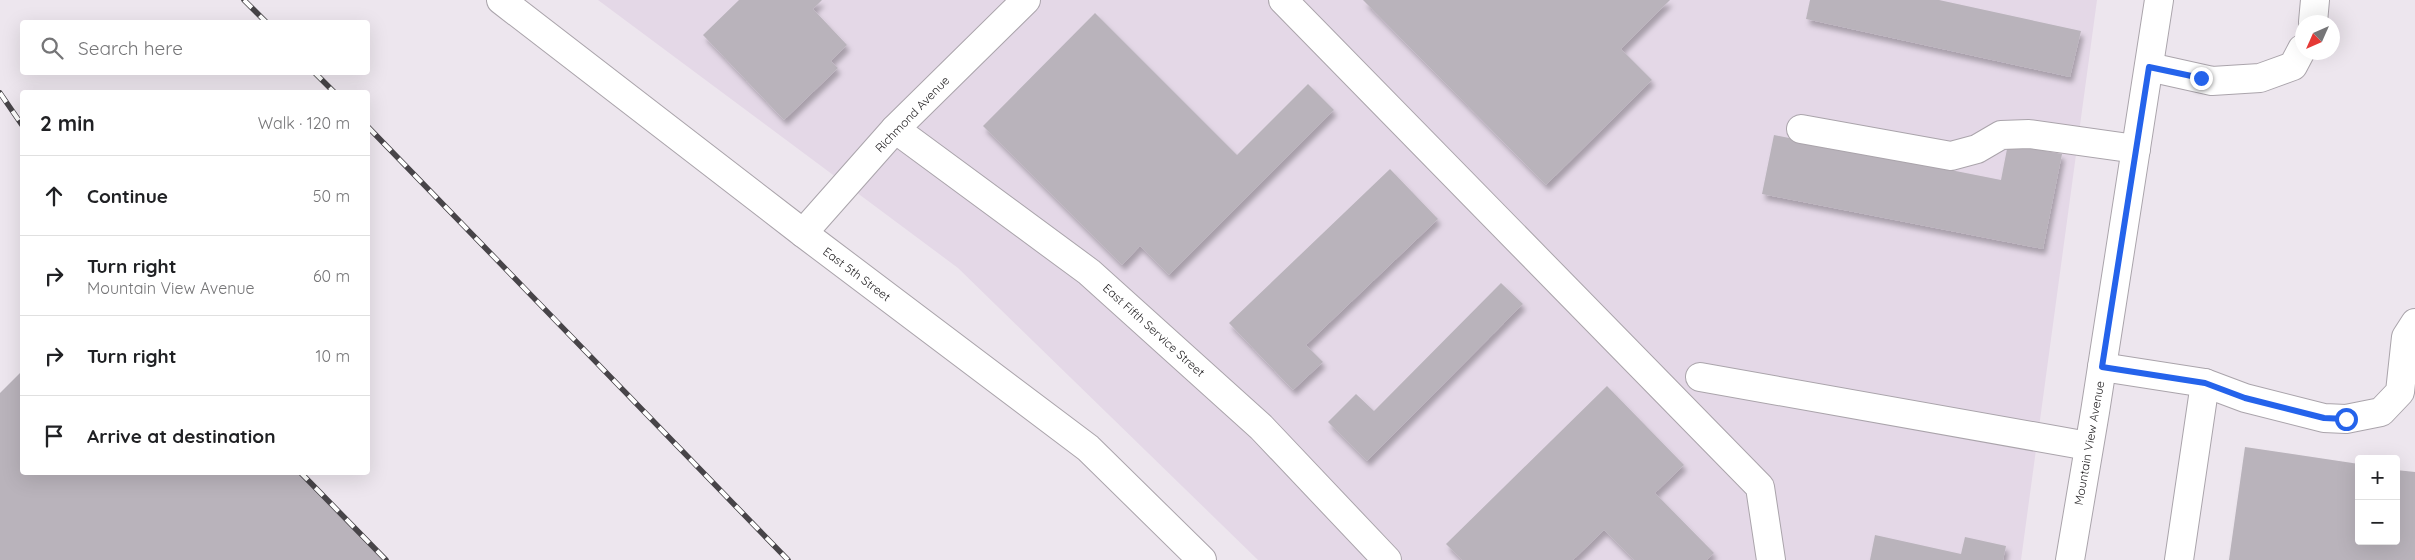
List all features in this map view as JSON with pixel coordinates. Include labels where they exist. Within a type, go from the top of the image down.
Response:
[{"type":"street","name":"East 5th Street","points":[[501,0],[803,234],[1088,448],[1202,560]]},
{"type":"street","name":"Richmond Avenue","points":[[803,234],[895,129],[1026,0]]},
{"type":"street","points":[[1283,0],[1760,487],[1771,560]]},
{"type":"street","name":"Mountain View Avenue","points":[[2070,560],[2159,0]]},
{"type":"street","points":[[2314,15],[2315,0]]},
{"type":"street","points":[[2149,67],[2212,81],[2260,78],[2293,66],[2296,60]]},
{"type":"street","name":"East Fifth Service Street","points":[[895,129],[1089,272],[1261,427],[1387,560]]},
{"type":"street","points":[[1801,129],[1951,156],[1977,149],[2001,135],[2029,134],[2136,149]]},
{"type":"street","points":[[2102,367],[2205,383],[2245,398],[2324,418],[2346,419],[2381,412],[2400,392],[2406,337],[2415,323]]},
{"type":"street","points":[[1700,377],[2088,446]]},
{"type":"street","points":[[2179,560],[2205,383]]},
{"type":"shaded area","points":[[598,0],[2097,0],[2021,560],[1258,560],[958,268]]},
{"type":"building","points":[[739,0],[822,0],[813,9],[847,45],[831,61],[838,68],[784,120],[703,35]]},
{"type":"building","points":[[1363,0],[1670,0],[1621,49],[1652,80],[1546,185]]},
{"type":"building","points":[[1810,0],[1939,0],[2081,31],[2070,77],[1806,19]]},
{"type":"building","points":[[1095,13],[1237,155],[1308,84],[1334,110],[1169,275],[1140,246],[1122,265],[983,126]]},
{"type":"building","points":[[1774,135],[2001,180],[2008,144],[2062,154],[2043,249],[1762,194]]},
{"type":"building","points":[[1390,169],[1438,219],[1306,345],[1323,362],[1293,390],[1229,323]]},
{"type":"building","points":[[1501,283],[1523,304],[1367,461],[1328,422],[1356,394],[1374,411]]},
{"type":"building","points":[[20,373],[20,475],[301,475],[384,560],[0,560],[0,393]]},
{"type":"building","points":[[1607,386],[1684,465],[1655,493],[1714,553],[1707,560],[1634,560],[1604,530],[1573,560],[1462,560],[1446,544]]},
{"type":"building","points":[[2245,447],[2355,463],[2355,545],[2400,545],[2400,470],[2415,472],[2415,560],[2229,560]]},
{"type":"building","points":[[1875,535],[1961,554],[1965,537],[2006,546],[2003,560],[1870,560]]},
{"type":"railway","points":[[244,0],[264,20]]},
{"type":"railway","points":[[317,75],[332,90]]},
{"type":"railway","points":[[0,93],[20,122]]},
{"type":"railway","points":[[370,129],[788,560]]},
{"type":"railway","points":[[303,475],[386,560]]},
{"type":"route","points":[[2201,78],[2149,67],[2102,367],[2205,383],[2245,398],[2324,418],[2346,419]]}]
